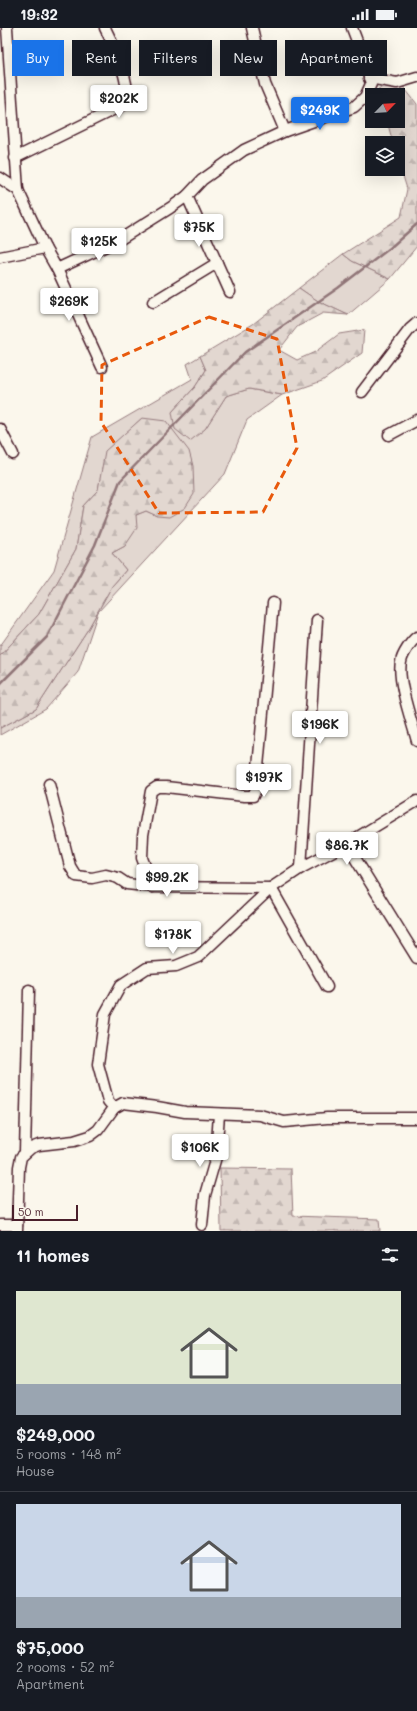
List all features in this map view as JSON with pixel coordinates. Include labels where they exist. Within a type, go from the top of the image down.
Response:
[{"type":"street","points":[[7,28],[18,190],[44,248],[57,269],[102,367]]},
{"type":"street","points":[[16,158],[127,103],[128,93],[114,47],[105,28]]},
{"type":"street","points":[[252,28],[265,84],[285,130]]},
{"type":"street","points":[[57,269],[119,240],[187,196],[202,180],[244,150],[285,130],[354,107],[366,97],[371,84],[365,62],[352,28]]},
{"type":"street","points":[[369,78],[397,83],[417,77]]},
{"type":"street","points":[[0,178],[18,190]]},
{"type":"street","points":[[187,196],[230,292]]},
{"type":"street","points":[[0,257],[44,248]]},
{"type":"street","points":[[153,302],[217,262]]},
{"type":"street","points":[[362,392],[410,329],[417,323]]},
{"type":"street","points":[[389,435],[417,420]]},
{"type":"street","points":[[0,430],[13,454]]},
{"type":"street","points":[[154,887],[142,858],[143,835],[152,791],[157,787],[166,787],[252,796],[256,789],[273,604]]},
{"type":"street","points":[[301,868],[317,620]]},
{"type":"street","points":[[417,636],[413,640],[401,662],[402,686],[417,741]]},
{"type":"street","points":[[49,784],[70,866],[76,876],[92,878],[106,875],[118,878],[127,884],[154,887],[271,888]]},
{"type":"street","points":[[114,1108],[108,1101],[98,1064],[105,1014],[122,985],[147,968],[176,966],[198,957],[271,888],[301,868],[348,843],[417,801]]},
{"type":"street","points":[[348,843],[355,858],[417,958]]},
{"type":"street","points":[[271,888],[327,987]]},
{"type":"street","points":[[25,1152],[29,990]]},
{"type":"street","points":[[0,1225],[17,1228],[19,1167],[21,1157],[25,1152],[39,1145],[74,1141],[90,1136],[98,1130],[114,1108],[118,1105],[129,1103],[185,1112],[260,1114],[284,1122],[315,1119],[417,1118]]},
{"type":"street","points":[[202,1225],[205,1195],[216,1156],[219,1114]]},
{"type":"highlighted area","points":[[209,317],[277,339],[297,448],[263,512],[159,513],[101,422],[102,365]]},
{"type":"green space","points":[[398,80],[404,88],[380,88]]},
{"type":"green space","points":[[405,89],[417,104],[417,246],[390,279],[352,261],[343,254],[401,217],[407,189],[403,176],[405,176],[405,136],[391,136],[389,128],[405,128]]},
{"type":"green space","points":[[343,254],[352,261],[390,279],[348,315],[318,301],[299,288]]},
{"type":"green space","points":[[299,288],[318,301],[348,315],[323,313],[297,327],[279,350],[297,360],[315,352],[339,334],[364,330],[362,353],[322,381],[282,395],[249,389],[226,396],[205,429],[190,441],[175,429],[172,412],[195,387],[206,370],[200,356],[253,324]]},
{"type":"green space","points":[[200,356],[206,370],[195,387],[172,412],[205,429],[226,396],[249,389],[282,395],[247,420],[225,474],[98,612],[78,672],[46,709],[0,735],[0,728],[36,709],[88,629],[112,586],[126,570],[112,553],[125,546],[136,515],[146,511],[157,516],[142,418],[106,451],[98,490],[83,506],[76,549],[39,614],[0,656],[0,646],[54,570],[92,437],[192,379],[187,364]]},
{"type":"green space","points":[[142,418],[166,421],[189,451],[193,466],[194,494],[185,508],[169,517],[157,516],[146,511],[136,515],[137,528],[125,546],[112,553],[126,570],[112,586],[88,629],[36,709],[0,728],[0,656],[39,614],[76,549],[83,506],[98,490],[105,451]]},
{"type":"green space","points":[[220,1168],[291,1169],[293,1216],[379,1219],[380,1231],[221,1231]]},
{"type":"waterway","points":[[0,684],[47,637],[95,545],[120,481],[245,352],[338,288],[390,248],[417,224]]}]
